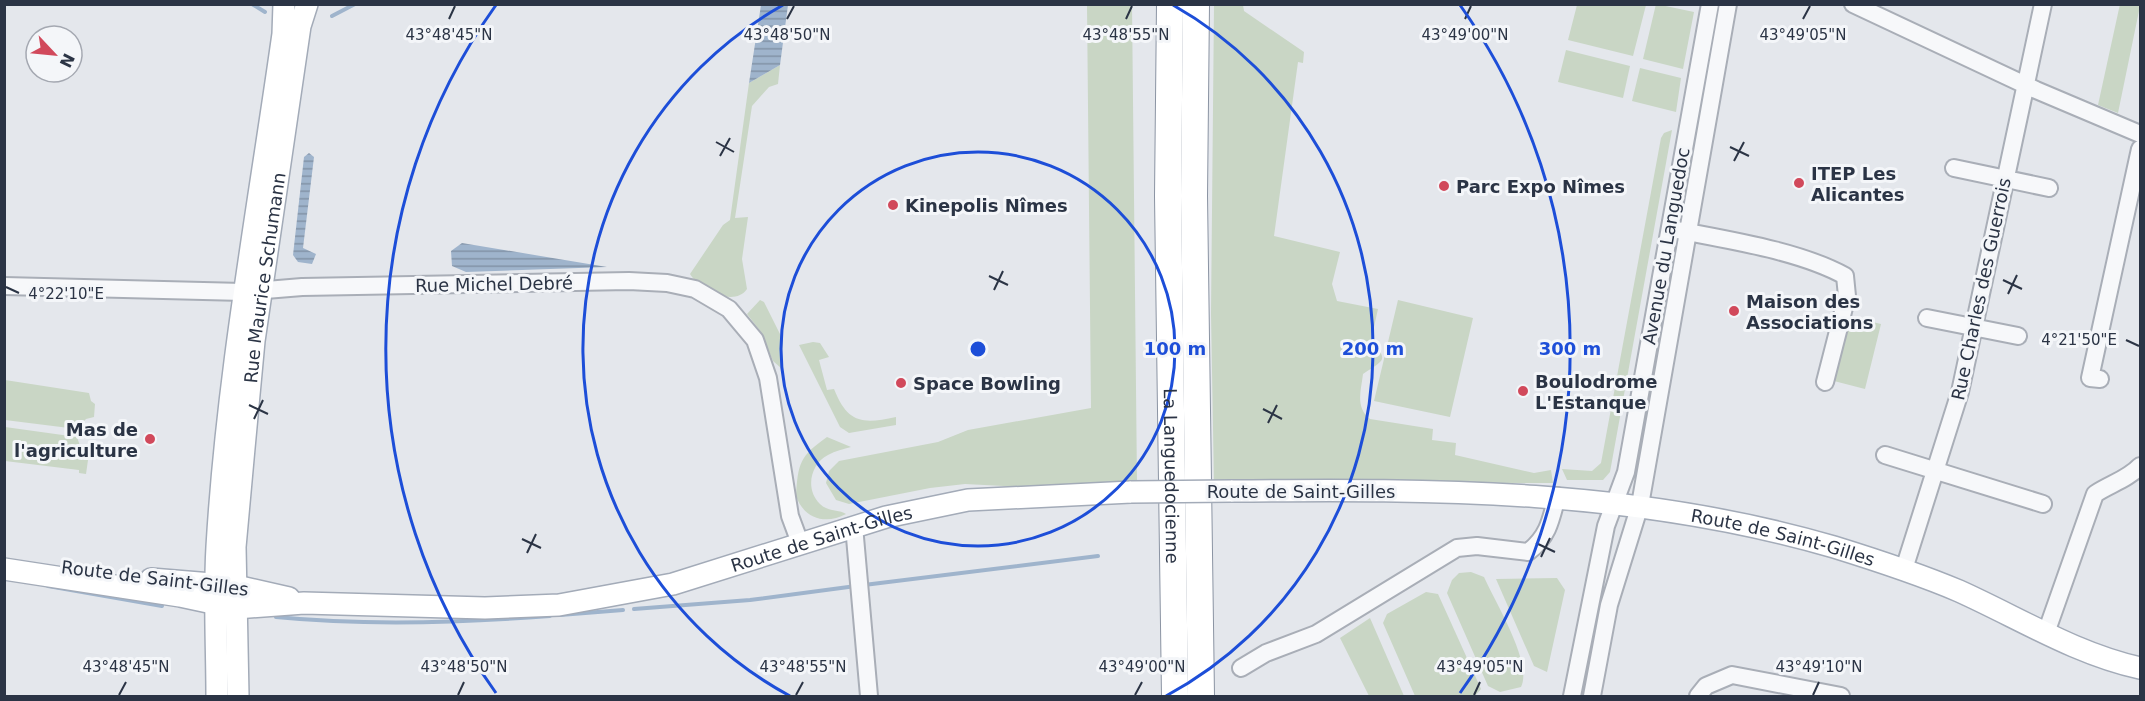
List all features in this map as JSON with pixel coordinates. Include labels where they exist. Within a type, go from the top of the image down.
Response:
[{"type":"highway","name":"La Languedocienne","points":[[1170,4],[1168,196],[1175,696]]},
{"type":"highway","name":"La Languedocienne","points":[[1196,4],[1194,195],[1202,696]]},
{"type":"main road","name":"Rue Maurice Schumann","points":[[252,291],[283,34],[284,4]]},
{"type":"main road","name":"Rue Maurice Schumann","points":[[217,696],[226,607],[231,389],[252,291],[298,38],[307,4]]},
{"type":"main road","name":"Route de Saint-Gilles","points":[[4,569],[180,596],[226,607],[304,603],[485,608],[559,605],[673,584],[730,568],[854,526],[968,500],[1131,492],[1232,491],[1399,490],[1557,496],[1640,505],[1702,516],[1833,547],[1904,569],[1958,591],[2046,633],[2119,663],[2140,668]]},
{"type":"main road","name":"Route de Saint-Gilles","points":[[4,559],[130,577],[226,585],[304,603]]},
{"type":"main road","name":"Rue Maurice Schumann","points":[[226,607],[238,696]]},
{"type":"street","name":"Avenue du Languedoc","points":[[1572,696],[1606,526],[1617,502],[1626,472],[1710,4]]},
{"type":"street","name":"Avenue du Languedoc","points":[[1592,696],[1609,606],[1640,505],[1686,232],[1728,4]]},
{"type":"street","points":[[1853,4],[2026,85],[2140,134]]},
{"type":"street","name":"Rue Charles des Guerrois","points":[[1904,569],[1937,472],[1960,392],[2043,4]]},
{"type":"street","points":[[2100,379],[2090,378],[2140,149]]},
{"type":"street","points":[[1954,168],[2049,188]]},
{"type":"street","points":[[1670,228],[1800,259],[1831,268],[1845,276],[1846,296],[1825,382]]},
{"type":"street","name":"Rue Michel Debré","points":[[4,286],[252,291],[302,287],[629,281],[667,283],[695,289],[729,309],[755,340],[768,378],[790,516],[800,543]]},
{"type":"street","points":[[1927,318],[2018,336]]},
{"type":"street","points":[[1885,455],[2043,504]]},
{"type":"street","points":[[2046,633],[2095,494],[2110,484],[2132,475],[2140,466]]},
{"type":"street","points":[[1241,668],[1266,653],[1316,633],[1457,548],[1477,546],[1528,552],[1541,542],[1549,529],[1557,496]]},
{"type":"street","points":[[854,526],[868,696]]},
{"type":"street","points":[[1698,696],[1706,687],[1732,675],[1841,696]]},
{"type":"green space","points":[[1656,4],[1694,12],[1683,69],[1643,59]]},
{"type":"green space","points":[[2120,4],[2140,6],[2118,113],[2098,105]]},
{"type":"green space","points":[[1087,5],[1132,5],[1137,483],[1024,487],[965,484],[930,488],[849,504],[836,500],[826,483],[829,471],[839,461],[938,442],[968,430],[1091,408]]},
{"type":"green space","points":[[1214,5],[1243,5],[1244,11],[1304,52],[1303,63],[1298,62],[1274,236],[1340,252],[1332,284],[1337,301],[1378,309],[1372,336],[1382,358],[1377,365],[1363,374],[1360,398],[1365,414],[1370,419],[1433,429],[1432,440],[1456,443],[1455,455],[1534,473],[1551,470],[1553,483],[1236,482],[1214,485],[1211,314]]},
{"type":"green space","points":[[1577,5],[1646,5],[1633,56],[1568,40]]},
{"type":"green space","points":[[1566,50],[1630,66],[1623,98],[1558,82]]},
{"type":"green space","points":[[780,65],[778,84],[769,87],[752,106],[735,218],[748,217],[742,259],[747,289],[734,297],[726,297],[701,285],[690,274],[723,225],[730,220],[749,83]]},
{"type":"green space","points":[[1640,68],[1681,78],[1676,112],[1632,101]]},
{"type":"green space","points":[[1672,130],[1610,472],[1603,480],[1567,480],[1562,469],[1592,471],[1601,463],[1661,138],[1664,133]]},
{"type":"green space","points":[[1670,266],[1675,267],[1635,479],[1632,475]]},
{"type":"green space","points":[[760,300],[764,302],[783,340],[781,368],[773,361],[761,332],[747,314]]},
{"type":"green space","points":[[1398,300],[1473,318],[1450,417],[1374,401]]},
{"type":"green space","points":[[1851,317],[1881,324],[1865,389],[1834,381]]},
{"type":"green space","points":[[820,343],[829,357],[819,360],[827,390],[834,389],[839,401],[851,415],[858,419],[874,421],[896,417],[896,425],[849,433],[840,427],[799,345]]},
{"type":"green space","points":[[5,380],[89,393],[91,401],[95,404],[94,417],[86,419],[77,429],[5,420]]},
{"type":"green space","points":[[5,427],[77,437],[80,446],[89,453],[86,474],[79,473],[79,470],[5,461]]},
{"type":"green space","points":[[827,437],[851,447],[822,459],[817,464],[812,478],[812,492],[820,504],[846,514],[831,519],[816,518],[810,515],[804,510],[796,496],[802,461]]},
{"type":"green space","points":[[1471,572],[1484,577],[1511,632],[1522,663],[1521,687],[1500,692],[1488,686],[1447,593],[1452,580],[1459,573]]},
{"type":"green space","points":[[1557,578],[1565,590],[1547,672],[1534,666],[1496,579]]},
{"type":"green space","points":[[1426,592],[1438,594],[1481,689],[1475,696],[1415,696],[1383,623],[1387,614]]},
{"type":"green space","points":[[1370,618],[1404,696],[1369,696],[1340,638]]},
{"type":"water","points":[[761,5],[788,5],[780,65],[749,83]]},
{"type":"water","points":[[309,153],[314,157],[303,248],[316,254],[312,264],[298,262],[293,255],[304,157]]},
{"type":"water","points":[[462,243],[607,267],[466,272],[452,266],[451,251]]},
{"type":"waterway","points":[[252,4],[265,12]]},
{"type":"waterway","points":[[332,16],[355,4]]},
{"type":"waterway","points":[[864,585],[1098,556]]},
{"type":"waterway","points":[[48,586],[162,606]]},
{"type":"waterway","points":[[634,609],[750,600],[856,586]]},
{"type":"waterway","points":[[560,615],[623,610]]},
{"type":"waterway","points":[[276,617],[344,622],[413,622],[550,616]]},
{"type":"place","name":"ITEP Les Alicantes","points":[[1799,183]]},
{"type":"place","name":"Parc Expo Nîmes","points":[[1444,186]]},
{"type":"place","name":"Kinepolis Nîmes","points":[[893,205]]},
{"type":"place","name":"Maison des Associations","points":[[1734,311]]},
{"type":"place","name":"Space Bowling","points":[[901,383]]},
{"type":"place","name":"Boulodrome L'Estanque","points":[[1523,391]]},
{"type":"place","name":"Mas de l'agriculture","points":[[150,439]]}]
